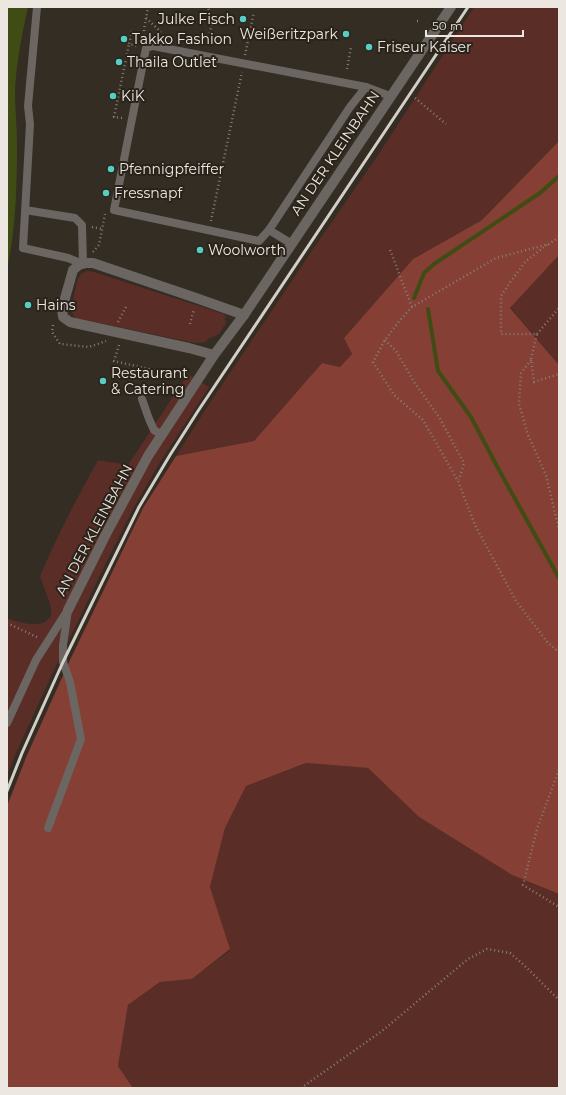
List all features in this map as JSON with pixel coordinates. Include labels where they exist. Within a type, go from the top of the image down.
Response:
[{"type":"street","name":"AN DER KLEINBAHN","points":[[68,610],[106,534],[148,456],[450,7]]},
{"type":"street","points":[[214,356],[189,348],[70,322],[63,317],[62,309],[73,270],[79,265],[93,263],[244,315]]},
{"type":"lane","points":[[25,210],[74,218],[82,225],[83,264],[68,258],[23,248],[25,210],[30,124],[28,106],[37,7]]},
{"type":"lane","points":[[366,87],[350,107],[269,230],[259,241],[114,210],[146,48],[157,46],[366,87],[390,96]]},
{"type":"lane","points":[[269,230],[292,244]]},
{"type":"lane","points":[[142,399],[154,430],[162,435]]},
{"type":"lane","points":[[48,828],[81,739],[70,682],[63,662],[63,645],[68,610]]},
{"type":"lane","name":"AN DER KLEINBAHN","points":[[7,722],[36,660],[68,610]]},
{"type":"path","points":[[144,29],[148,7]]},
{"type":"path","points":[[208,7],[212,24],[208,41]]},
{"type":"path","points":[[209,230],[254,12]]},
{"type":"path","points":[[146,18],[160,32]]},
{"type":"path","points":[[132,31],[131,45],[114,117],[132,120]]},
{"type":"path","points":[[347,69],[351,47]]},
{"type":"path","points":[[415,98],[446,124]]},
{"type":"path","points":[[101,233],[102,229]]},
{"type":"path","points":[[537,334],[501,334],[501,296],[526,261],[559,238]]},
{"type":"path","points":[[549,244],[496,258],[412,307],[385,340],[373,362],[394,396],[423,420],[458,481],[475,525],[516,601],[548,643],[559,652]]},
{"type":"path","points":[[390,250],[412,307]]},
{"type":"path","points":[[190,324],[196,298]]},
{"type":"path","points":[[559,308],[537,334],[531,359],[534,382],[559,374]]},
{"type":"path","points":[[53,325],[52,332],[60,344],[89,347],[106,342],[115,332]]},
{"type":"path","points":[[385,340],[396,351],[414,382],[439,417],[464,463],[458,481]]},
{"type":"path","points":[[119,345],[114,362],[149,369],[148,374]]},
{"type":"path","points":[[531,359],[521,373],[519,404],[528,435],[546,475],[559,530]]},
{"type":"path","points":[[7,623],[47,642]]},
{"type":"path","points":[[559,770],[537,829],[524,885],[559,907]]},
{"type":"path","points":[[301,1088],[382,1031],[468,959],[487,949],[510,953],[559,1000]]},
{"type":"shaded area","points":[[7,7],[28,7],[16,81],[16,191],[14,223],[7,269]]},
{"type":"shaded area","points":[[474,7],[559,7],[559,141],[482,220],[413,259],[344,338],[352,354],[340,367],[322,363],[254,441],[176,456],[311,252],[376,158]]},
{"type":"shaded area","points":[[559,141],[559,255],[510,308],[559,365],[559,894],[512,875],[419,817],[368,768],[306,763],[246,786],[225,828],[210,887],[230,949],[192,979],[160,982],[128,1005],[118,1066],[133,1088],[7,1088],[7,806],[27,755],[70,660],[143,508],[176,456],[254,441],[322,363],[340,367],[352,354],[344,338],[413,259],[482,220]]},
{"type":"shaded area","points":[[559,255],[559,365],[510,307]]},
{"type":"shaded area","points":[[87,271],[224,314],[226,317],[224,320],[227,321],[219,334],[208,339],[206,342],[195,343],[76,318],[73,315],[71,308],[78,278],[81,274]]},
{"type":"shaded area","points":[[188,374],[209,387],[159,464],[134,507],[61,655],[7,776],[7,618],[29,624],[39,624],[51,617],[51,607],[40,576],[53,546],[98,460],[128,465]]},
{"type":"shaded area","points":[[306,763],[368,768],[419,817],[512,875],[559,894],[559,1088],[133,1088],[118,1066],[128,1005],[160,982],[192,979],[230,950],[210,887],[225,828],[246,786]]},
{"type":"waterway","points":[[414,298],[424,273],[434,264],[540,193],[559,176]]},
{"type":"waterway","points":[[428,309],[438,371],[471,417],[559,578]]},
{"type":"railway","points":[[7,791],[22,753],[63,662],[139,507],[198,411],[468,7]]},
{"type":"place","name":"Julke Fisch","points":[[243,19]]},
{"type":"place","name":"Weißeritzpark","points":[[346,34]]},
{"type":"place","name":"Takko Fashion","points":[[124,39]]},
{"type":"place","name":"Friseur Kaiser","points":[[369,47]]},
{"type":"place","name":"Thaila Outlet","points":[[119,62]]},
{"type":"place","name":"KiK","points":[[113,96]]},
{"type":"place","name":"Pfennigpfeiffer","points":[[111,169]]},
{"type":"place","name":"Fressnapf","points":[[106,193]]},
{"type":"place","name":"Woolworth","points":[[200,250]]},
{"type":"place","name":"Hains","points":[[28,305]]},
{"type":"place","name":"Restaurant & Catering","points":[[103,381]]}]
